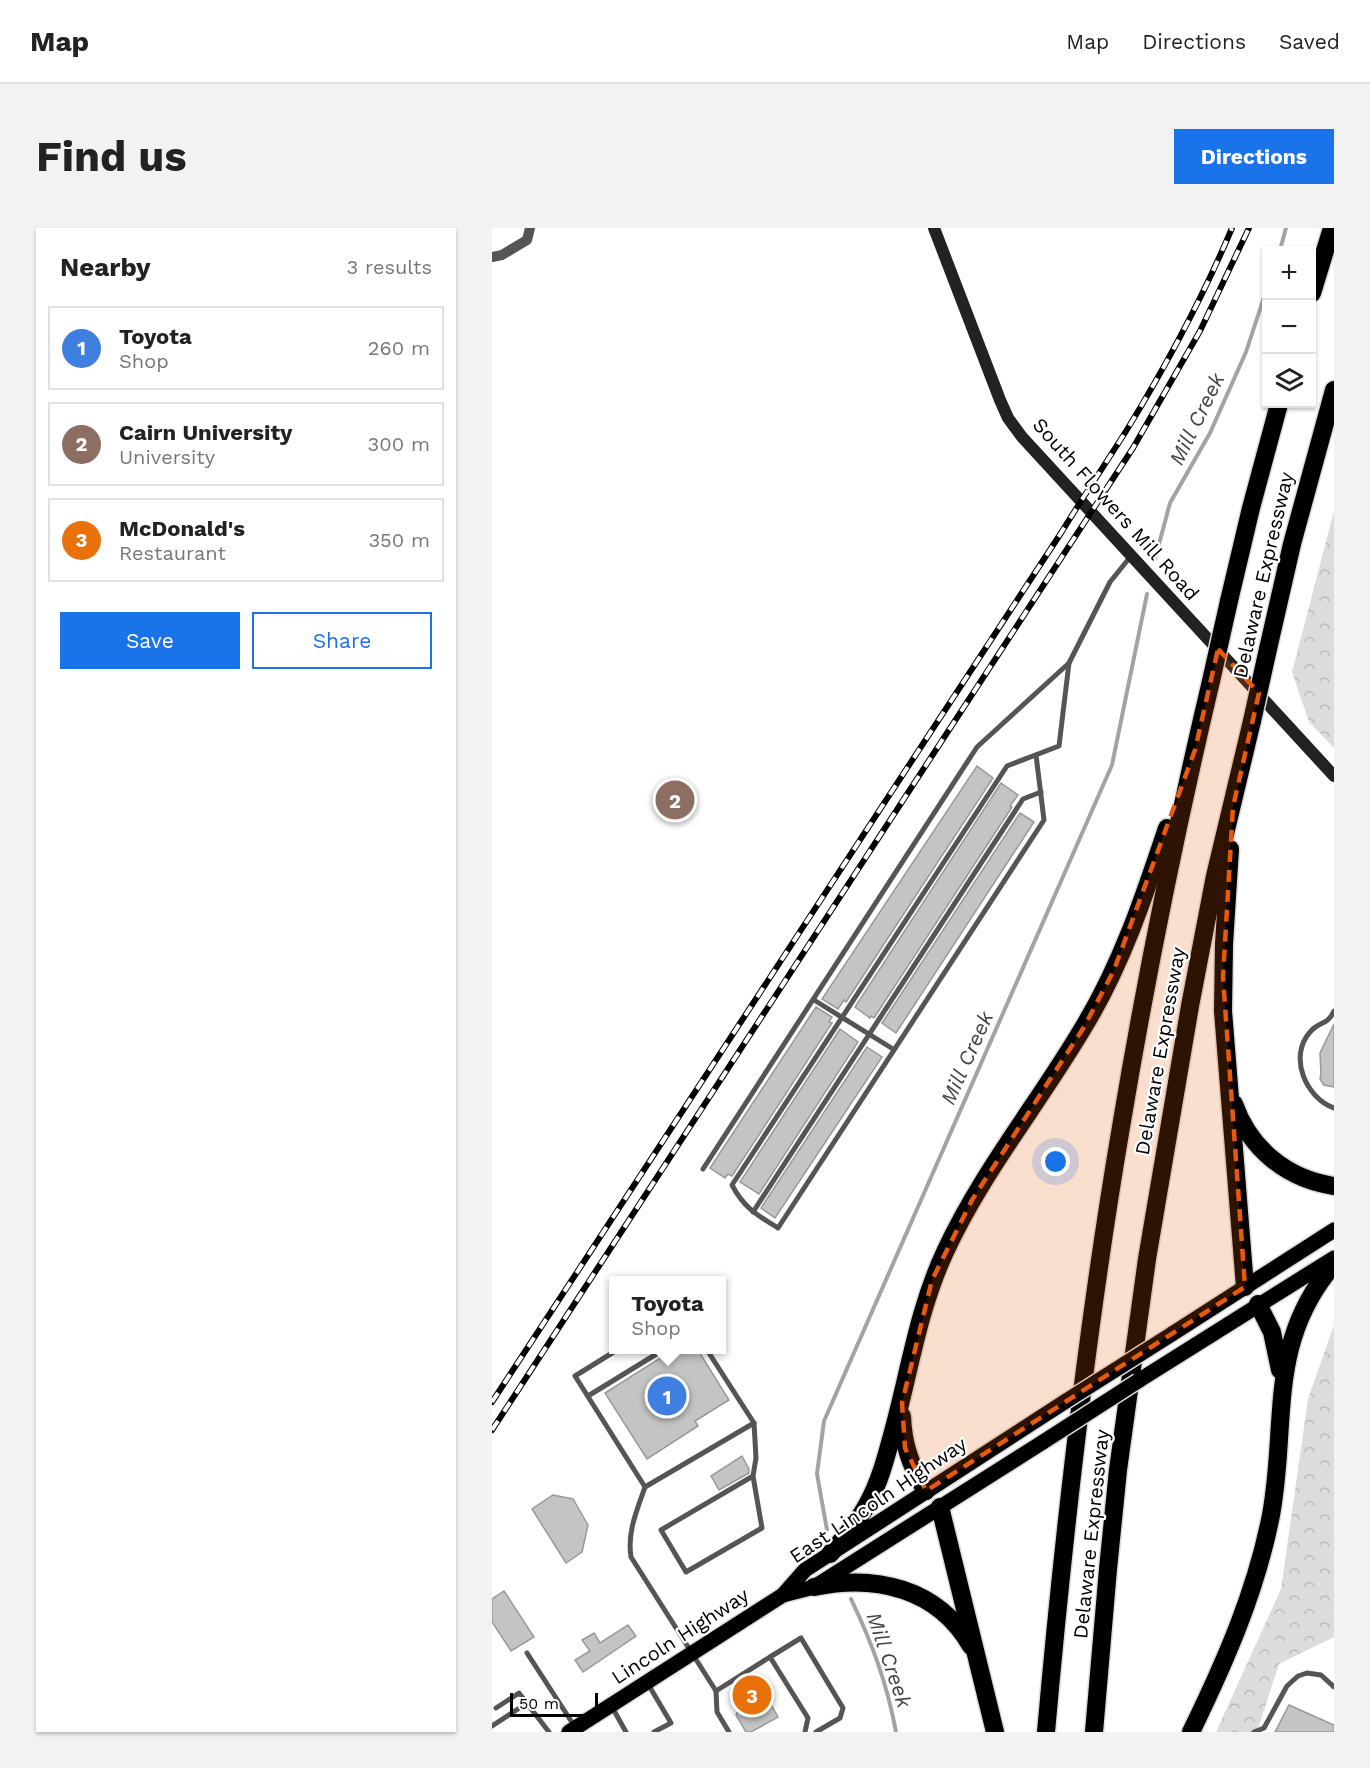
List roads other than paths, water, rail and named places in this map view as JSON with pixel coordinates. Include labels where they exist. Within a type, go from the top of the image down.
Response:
[{"type":"highway","points":[[1316,278],[1332,228]]},
{"type":"highway","name":"Delaware Expressway","points":[[1094,1732],[1118,1470],[1149,1248],[1190,1006],[1215,876],[1233,807],[1268,649],[1295,534],[1334,390]]},
{"type":"highway","name":"Delaware Expressway","points":[[1046,1732],[1070,1486],[1120,1127],[1146,988],[1210,681],[1251,508],[1278,408]]},
{"type":"highway","points":[[830,1554],[868,1503],[884,1466],[902,1403],[924,1305],[944,1254],[990,1168],[1084,1027],[1114,970],[1141,905],[1195,750]]},
{"type":"highway","points":[[1233,807],[1223,977],[1228,1088],[1245,1287]]},
{"type":"highway","points":[[1228,1088],[1242,1123],[1258,1147],[1298,1176],[1334,1186]]},
{"type":"highway","points":[[1191,1732],[1234,1639],[1260,1560],[1276,1483],[1282,1384],[1289,1350],[1298,1323],[1317,1286],[1334,1264]]},
{"type":"highway","points":[[1258,1304],[1276,1344],[1282,1384]]},
{"type":"highway","points":[[902,1403],[905,1448],[926,1491]]},
{"type":"highway","points":[[940,1507],[995,1732]]},
{"type":"highway","points":[[814,1587],[837,1582],[863,1581],[906,1591],[920,1597],[946,1615],[967,1639],[978,1657]]},
{"type":"main road","name":"South Flowers Mill Road","points":[[933,228],[1008,418],[1033,451],[1132,555],[1334,776]]},
{"type":"main road","name":"East Lincoln Highway","points":[[783,1595],[804,1570],[1334,1230]]},
{"type":"main road","name":"East Lincoln Highway","points":[[783,1595],[814,1587],[1334,1258]]},
{"type":"main road","points":[[1245,1287],[1258,1304]]},
{"type":"main road","points":[[926,1491],[940,1507]]},
{"type":"main road","name":"Lincoln Highway","points":[[572,1730],[783,1595]]},
{"type":"street","points":[[492,257],[502,255],[527,240],[530,228]]},
{"type":"lane","points":[[1036,755],[1044,820],[778,1228],[753,1212],[739,1198],[732,1185],[1007,766],[1059,746],[1069,663],[1110,582],[1132,555]]},
{"type":"lane","points":[[703,1169],[977,747],[1069,663]]},
{"type":"lane","points":[[753,1212],[1023,799],[1041,792]]},
{"type":"lane","points":[[813,1000],[893,1049]]},
{"type":"lane","points":[[1334,1011],[1330,1020],[1314,1028],[1308,1034],[1301,1055],[1303,1076],[1312,1093],[1319,1100],[1334,1107]]},
{"type":"lane","points":[[611,1354],[575,1377],[645,1487]]},
{"type":"lane","points":[[588,1396],[656,1354]]},
{"type":"lane","points":[[710,1354],[754,1423],[756,1458],[753,1476],[762,1528],[686,1572],[661,1530],[753,1476]]},
{"type":"lane","points":[[729,1732],[717,1712],[716,1691],[632,1557],[630,1533],[645,1487],[754,1423]]},
{"type":"lane","points":[[716,1691],[801,1638],[843,1708],[840,1718],[816,1732]]},
{"type":"lane","points":[[527,1653],[572,1730]]},
{"type":"lane","points":[[770,1657],[808,1718],[805,1732]]},
{"type":"lane","points":[[1254,1732],[1264,1728],[1287,1686],[1298,1676],[1307,1673],[1321,1674],[1334,1687]]},
{"type":"lane","points":[[647,1682],[671,1723],[654,1732]]},
{"type":"lane","points":[[496,1708],[519,1693],[549,1732]]},
{"type":"lane","points":[[492,1726],[527,1703]]},
{"type":"lane","points":[[611,1705],[626,1732]]},
{"type":"waterway","name":"Mill Creek","points":[[1281,246],[1286,228]]},
{"type":"waterway","name":"Mill Creek","points":[[1155,559],[1170,503],[1210,433],[1246,352],[1263,300]]},
{"type":"waterway","name":"Mill Creek","points":[[827,1530],[817,1474],[824,1421],[1112,765],[1147,594]]},
{"type":"waterway","name":"Mill Creek","points":[[851,1599],[878,1664],[896,1732]]},
{"type":"railway","points":[[492,1402],[1128,428],[1184,330],[1232,228]]},
{"type":"railway","points":[[492,1430],[1133,448],[1200,331],[1249,228]]},
{"type":"place","name":"Cairn University","points":[[675,800]]},
{"type":"place","name":"Toyota","points":[[667,1396]]},
{"type":"place","name":"McDonald's","points":[[752,1695]]}]
